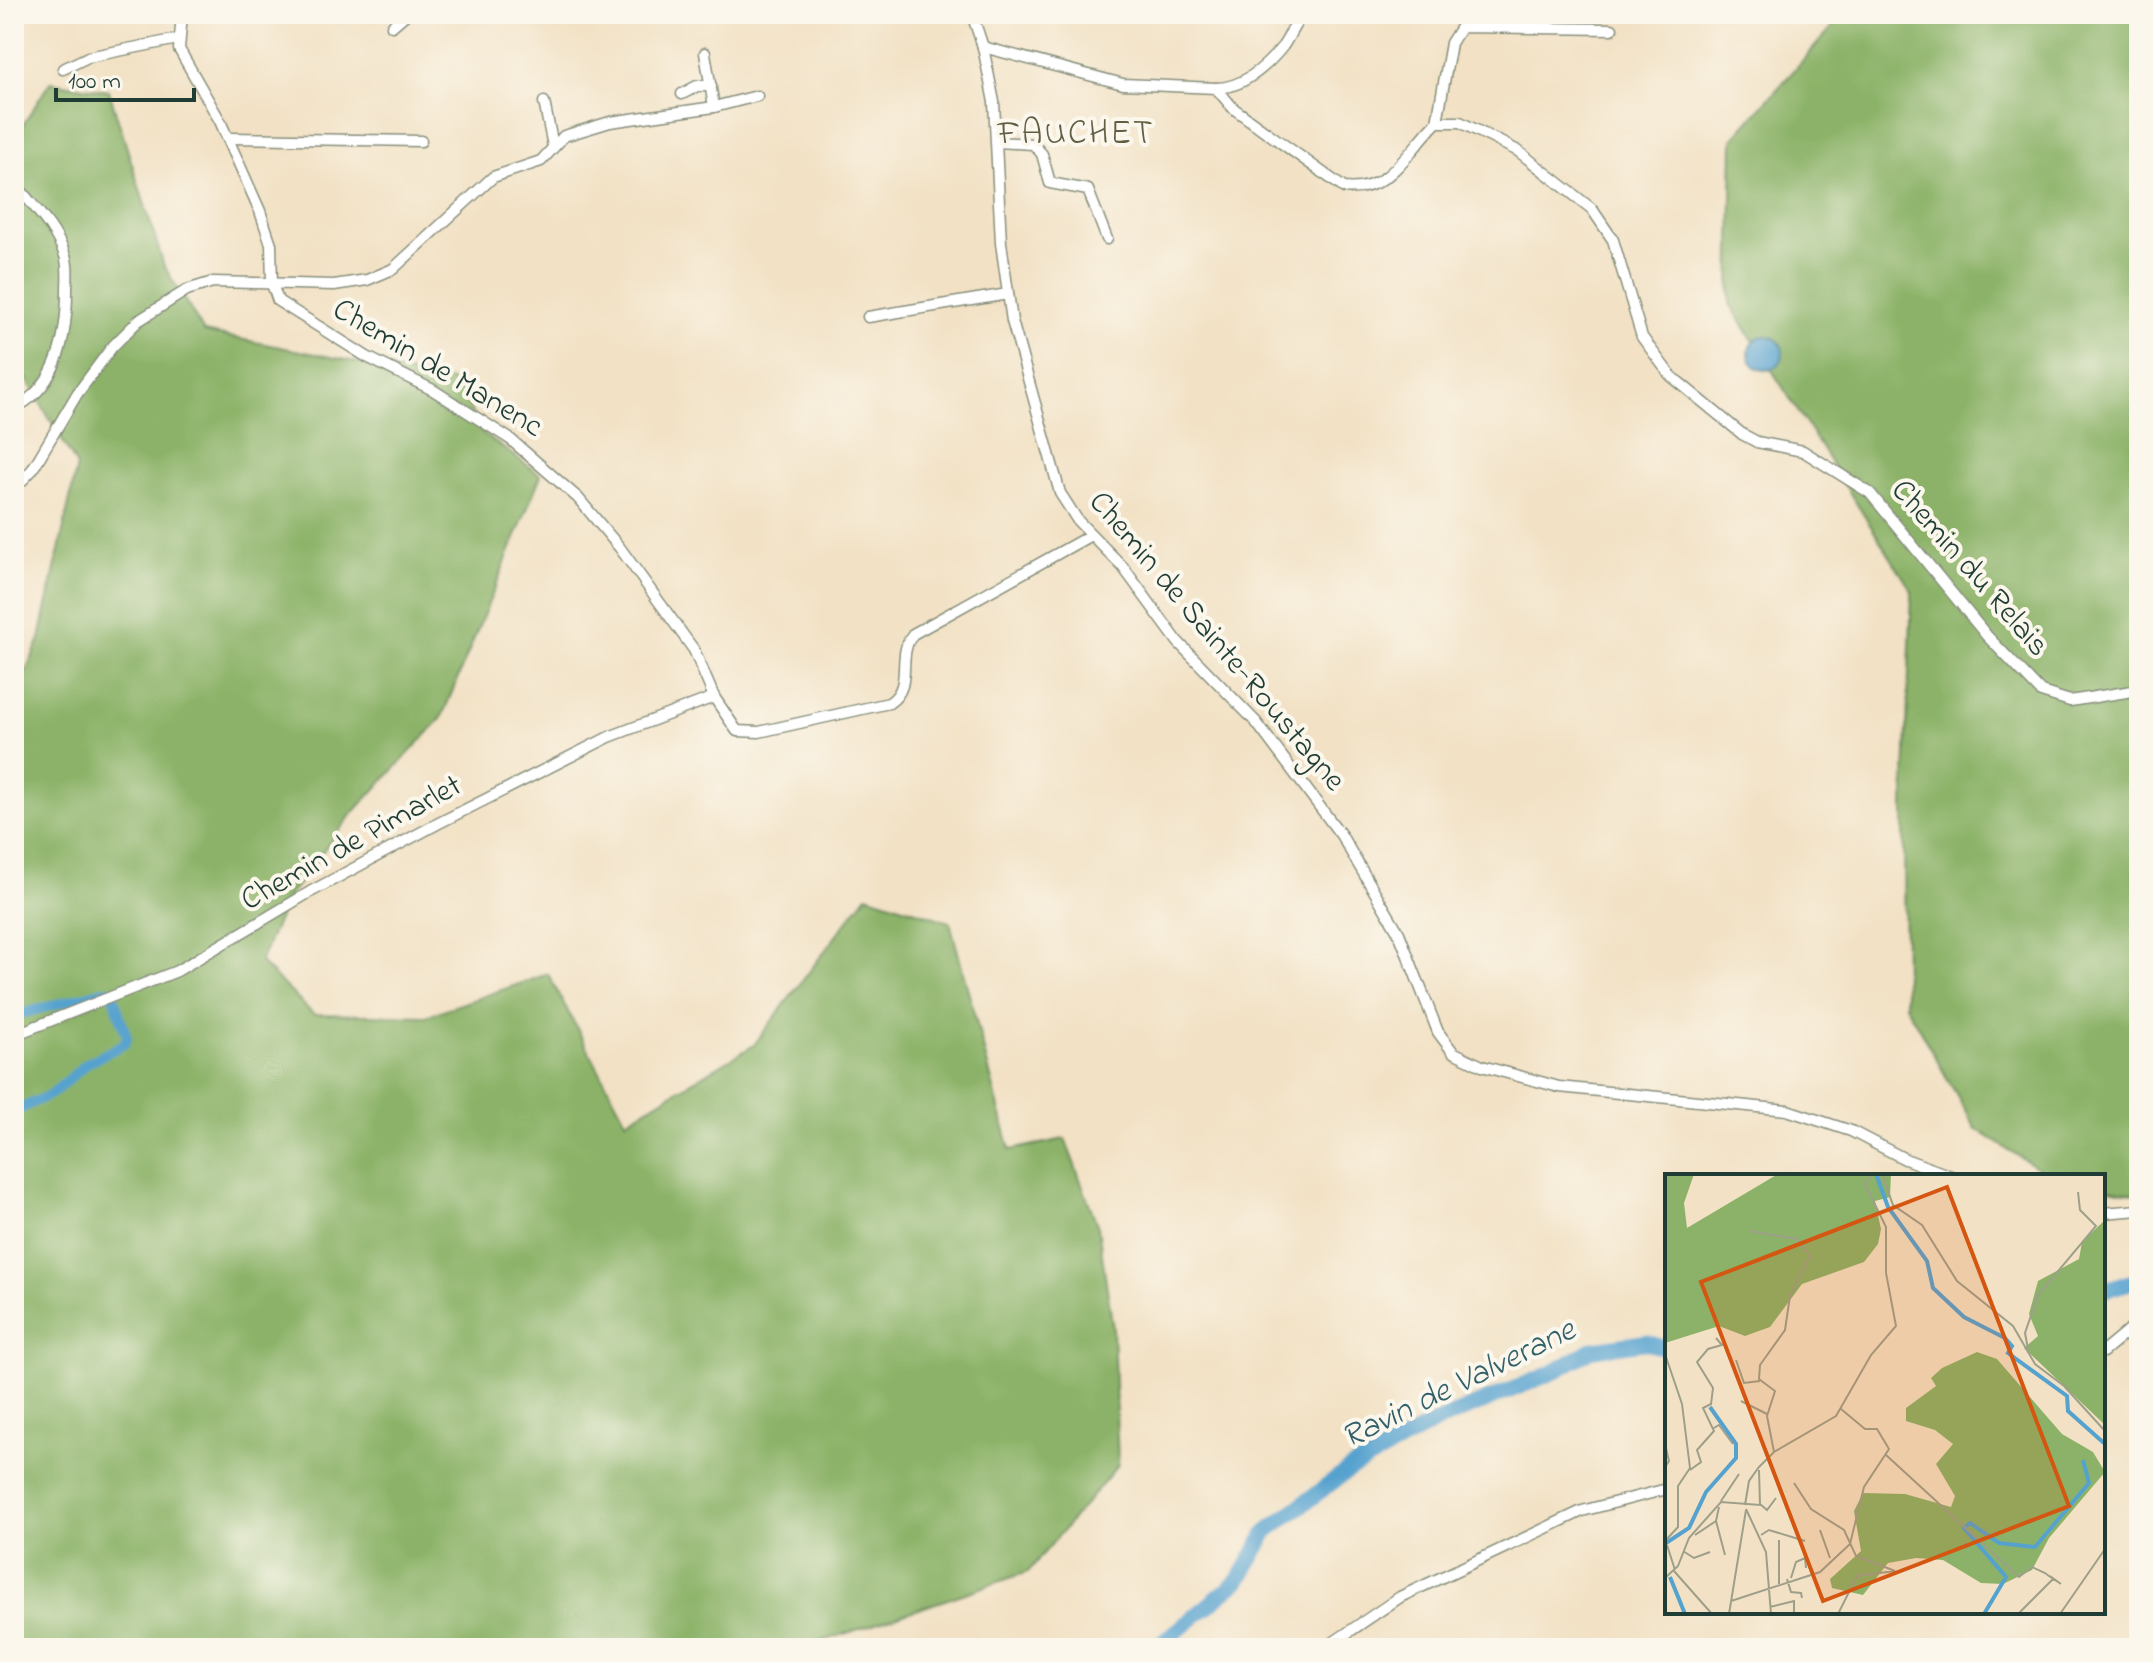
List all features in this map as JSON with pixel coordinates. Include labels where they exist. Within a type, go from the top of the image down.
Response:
[{"type":"street","points":[[182,14],[178,39],[187,66],[228,138],[270,239],[272,284]]},
{"type":"street","points":[[392,26],[406,14]]},
{"type":"street","name":"Chemin de Sainte-Roustagne","points":[[972,14],[983,47],[997,142],[1001,243],[1008,294],[1057,484],[1072,513],[1123,567],[1178,642],[1256,722],[1341,835],[1399,933],[1438,1032],[1453,1052],[1482,1066],[1570,1089],[1787,1110],[1851,1131],[1905,1159],[1946,1174]]},
{"type":"street","points":[[983,47],[1123,84],[1235,87],[1284,45],[1303,14]]},
{"type":"street","points":[[1216,88],[1233,108],[1344,188],[1363,187],[1394,172],[1437,122],[1456,31],[1466,26],[1612,29]]},
{"type":"street","points":[[63,69],[81,58],[178,39]]},
{"type":"street","points":[[705,53],[714,107]]},
{"type":"street","points":[[682,94],[697,86],[711,86]]},
{"type":"street","points":[[14,489],[25,479],[93,371],[138,321],[202,283],[342,285],[367,280],[393,269],[493,177],[541,161],[564,136],[610,122],[714,107],[757,96]]},
{"type":"street","points":[[544,102],[553,146]]},
{"type":"street","name":"Chemin du Relais","points":[[1437,122],[1460,122],[1518,151],[1592,209],[1613,240],[1642,337],[1670,375],[1742,434],[1757,442],[1803,451],[1835,468],[1870,493],[1987,636],[2041,692],[2070,701],[2139,690]]},
{"type":"street","points":[[228,138],[421,141]]},
{"type":"street","points":[[997,142],[1033,144],[1042,154],[1050,183],[1088,190],[1107,239]]},
{"type":"street","points":[[14,182],[55,235],[67,265],[67,318],[55,361],[40,389],[17,406]]},
{"type":"street","name":"Chemin de Manenc","points":[[272,284],[275,295],[285,308],[486,424],[528,453],[578,498],[620,548],[694,650],[714,697],[733,727],[750,733],[889,703],[903,687],[905,649],[913,634],[1091,535]]},
{"type":"street","points":[[868,317],[1008,294]]},
{"type":"street","name":"Chemin de Pimarlet","points":[[14,1035],[208,956],[310,892],[598,743],[714,697]]},
{"type":"street","points":[[2105,1213],[2139,1210]]},
{"type":"street","points":[[2105,1350],[2139,1322]]},
{"type":"street","points":[[1325,1648],[1400,1597],[1582,1511],[1665,1490]]},
{"type":"green space","points":[[1844,14],[2139,14],[2139,1194],[2105,1188],[2105,1174],[2047,1174],[1976,1129],[1905,1004],[1904,807],[1912,591],[1730,304],[1733,139]]},
{"type":"green space","points":[[50,82],[109,91],[164,266],[204,332],[457,382],[482,433],[541,475],[441,719],[353,813],[287,898],[260,962],[313,1014],[426,1016],[548,974],[626,1121],[754,1045],[867,895],[950,922],[1010,1150],[1065,1139],[1098,1227],[1113,1329],[1118,1465],[1028,1572],[803,1648],[14,1648],[14,699],[40,639],[77,466],[14,357],[14,139]]},
{"type":"water","points":[[1766,336],[1778,341],[1783,353],[1778,365],[1766,370],[1754,365],[1749,353],[1754,341]]},
{"type":"waterway","points":[[14,1016],[107,990],[113,995],[127,1037],[124,1044],[87,1063],[53,1093],[14,1112]]},
{"type":"waterway","name":"Ravin de Valverane","points":[[2105,1289],[2139,1280]]},
{"type":"waterway","name":"Ravin de Valverane","points":[[1156,1648],[1239,1580],[1267,1531],[1350,1469],[1438,1421],[1554,1372],[1591,1350],[1646,1342],[1665,1348]]},
{"type":"district","name":"FAUCHET","points":[[1076,135]]}]
